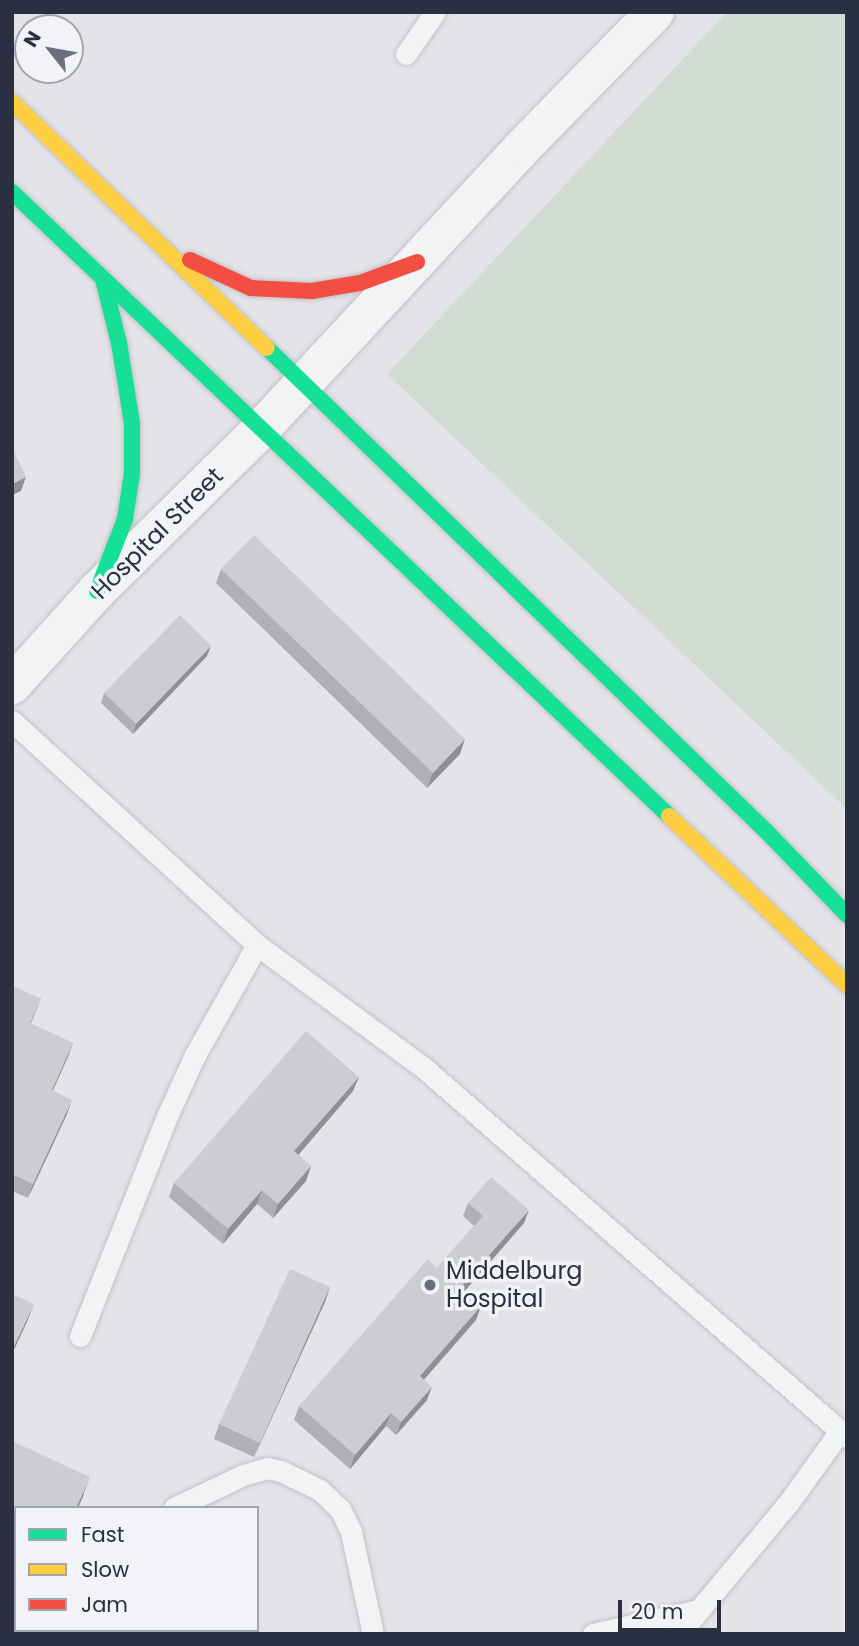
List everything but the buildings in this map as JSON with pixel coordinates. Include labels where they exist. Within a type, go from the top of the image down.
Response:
[{"type":"main road","points":[[12,102],[766,831],[847,915]]},
{"type":"main road","points":[[12,192],[847,985]]},
{"type":"main road","points":[[162,247],[251,288],[313,291],[360,283],[418,262]]},
{"type":"main road","points":[[97,591],[125,519],[132,473],[132,422],[119,343],[103,279]]},
{"type":"street","name":"Hospital Street","points":[[12,685],[97,591],[261,429],[522,148],[655,12]]},
{"type":"lane","points":[[406,54],[435,12]]},
{"type":"lane","points":[[12,721],[257,945],[424,1068],[843,1434],[679,1634]]},
{"type":"lane","points":[[80,1336],[168,1114],[195,1055],[257,945]]},
{"type":"lane","points":[[178,1506],[243,1475],[267,1468],[281,1471],[320,1490],[340,1509],[351,1532],[373,1634]]},
{"type":"lane","points":[[593,1634],[699,1610]]},
{"type":"shaded area","points":[[727,12],[847,12],[847,809],[387,374]]},
{"type":"traffic: fast","points":[[12,192],[669,816]]},
{"type":"traffic: fast","points":[[97,591],[125,519],[132,473],[132,423],[119,343],[103,279]]},
{"type":"traffic: fast","points":[[267,348],[766,831],[847,915]]},
{"type":"traffic: slow","points":[[12,102],[267,348]]},
{"type":"traffic: slow","points":[[669,816],[847,985]]},
{"type":"traffic: jam","points":[[190,260],[251,288],[312,291],[360,283],[417,262]]},
{"type":"place","name":"Middelburg Hospital","points":[[430,1285]]}]
